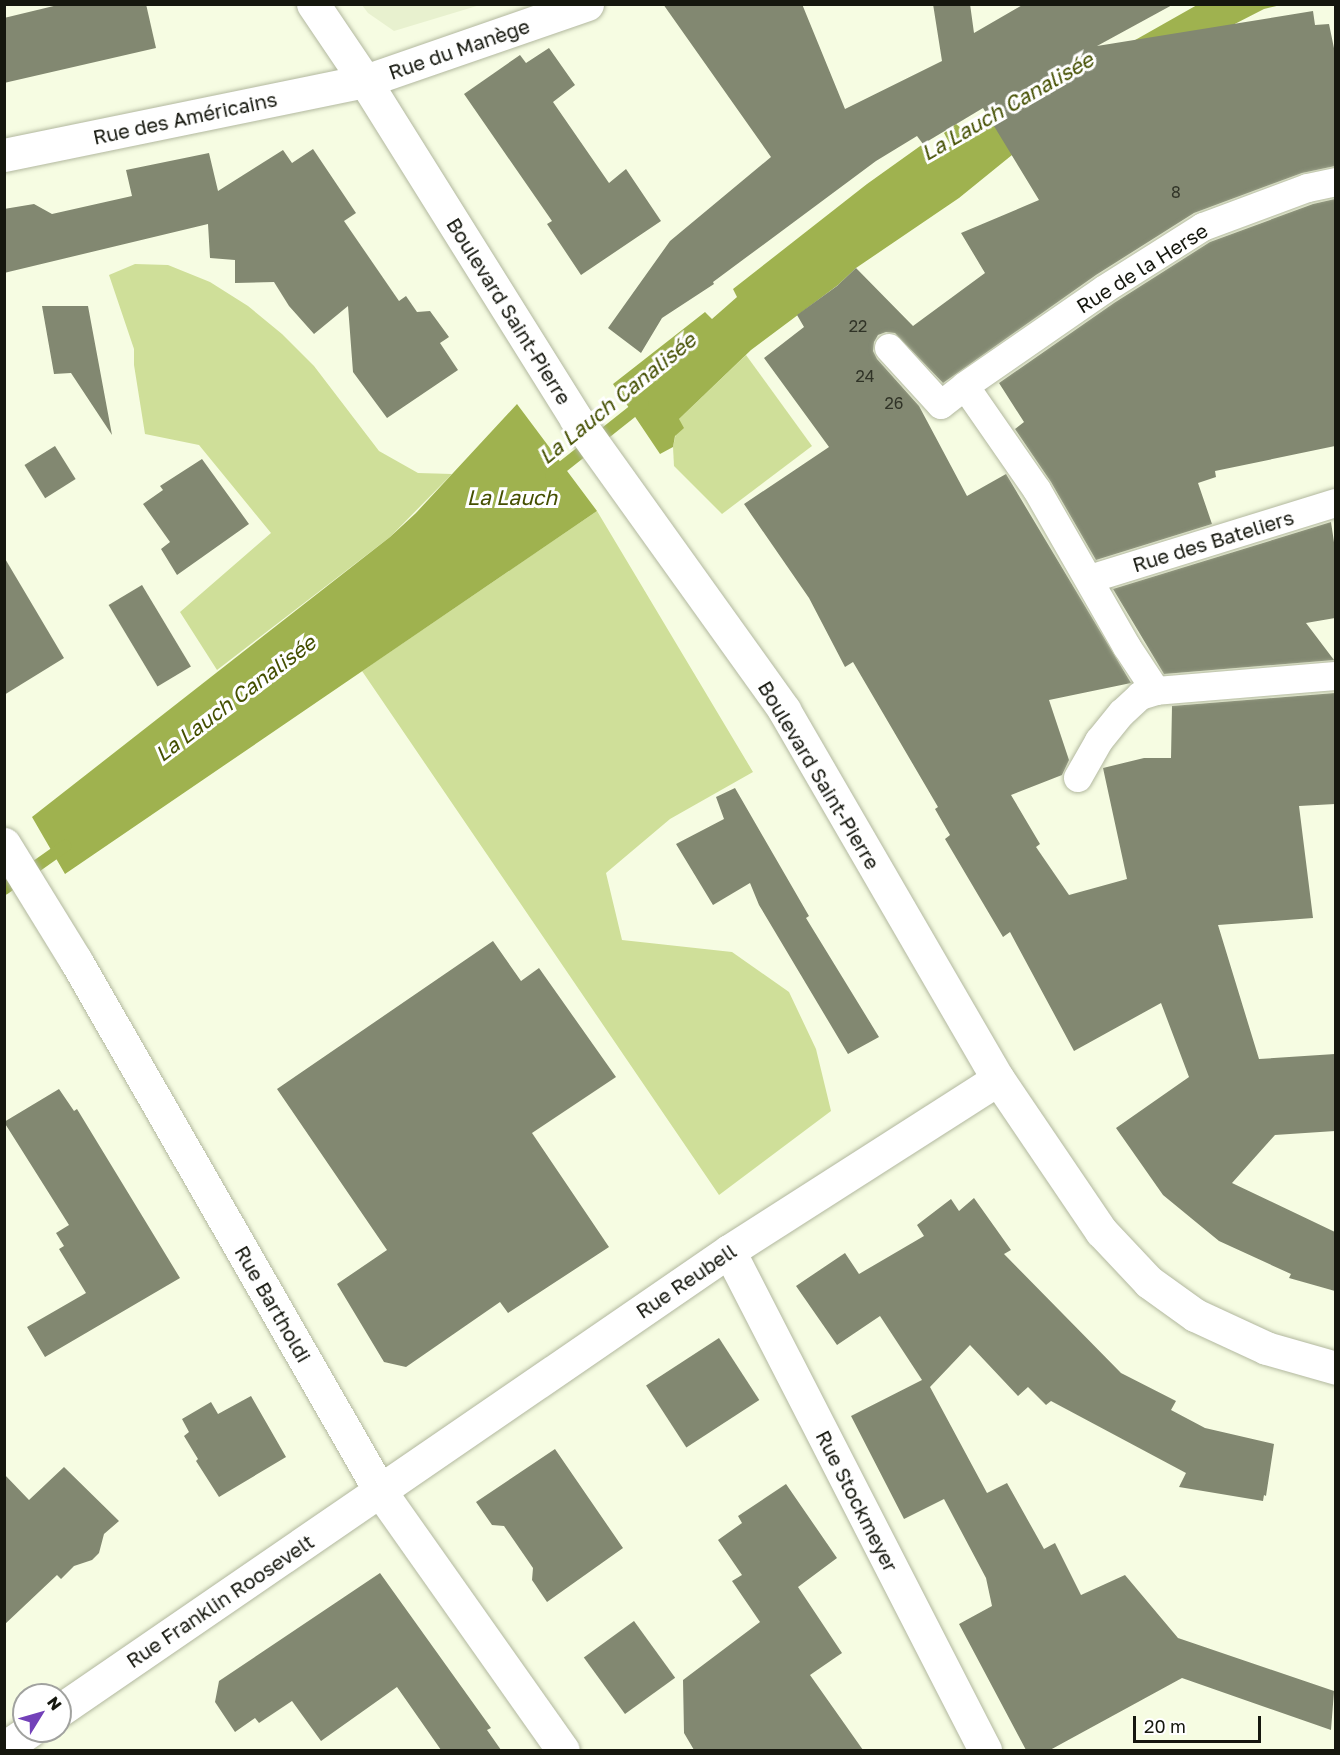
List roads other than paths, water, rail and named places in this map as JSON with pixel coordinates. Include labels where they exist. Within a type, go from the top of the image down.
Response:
[{"type":"street","name":"Boulevard Saint-Pierre","points":[[313,4],[365,81],[576,419],[784,710],[998,1079],[1101,1231],[1149,1282],[1195,1315],[1266,1348],[1335,1368]]},
{"type":"street","name":"Rue du Manège","points":[[365,81],[587,4]]},
{"type":"street","name":"Rue des Américains","points":[[4,155],[365,81]]},
{"type":"street","name":"Rue de la Herse","points":[[889,348],[941,405],[1105,289],[1203,227],[1308,188],[1335,182]]},
{"type":"street","points":[[965,386],[1037,490],[1090,579],[1127,648],[1156,691]]},
{"type":"street","name":"Rue des Bateliers","points":[[1090,579],[1335,503]]},
{"type":"street","points":[[1078,778],[1099,741],[1122,713],[1140,696],[1156,691],[1335,676]]},
{"type":"street","name":"Rue Bartholdi","points":[[4,844],[380,1491],[563,1750]]},
{"type":"street","name":"Rue Reubell","points":[[380,1491],[729,1251],[998,1079]]},
{"type":"street","name":"Rue Stockmeyer","points":[[729,1251],[985,1750]]},
{"type":"street","name":"Rue Franklin Roosevelt","points":[[72,1702],[380,1491]]},
{"type":"water","points":[[1197,5],[1281,5],[1264,9],[1223,30],[1067,120],[1012,155],[959,198],[856,268],[838,285],[751,350],[679,419],[684,428],[675,436],[673,447],[660,454],[613,384],[705,312],[712,319],[737,297],[733,289],[867,184],[923,144],[934,158],[951,146],[944,133],[956,124],[966,132],[986,120],[985,113],[1034,77],[1091,65]]},
{"type":"water","name":"La Lauch","points":[[517,404],[597,511],[65,874],[32,817],[390,537],[416,513]]},
{"type":"waterway","name":"La Lauch Canalisée","points":[[551,476],[643,403]]},
{"type":"waterway","name":"La Lauch Canalisée","points":[[4,889],[65,846]]}]
